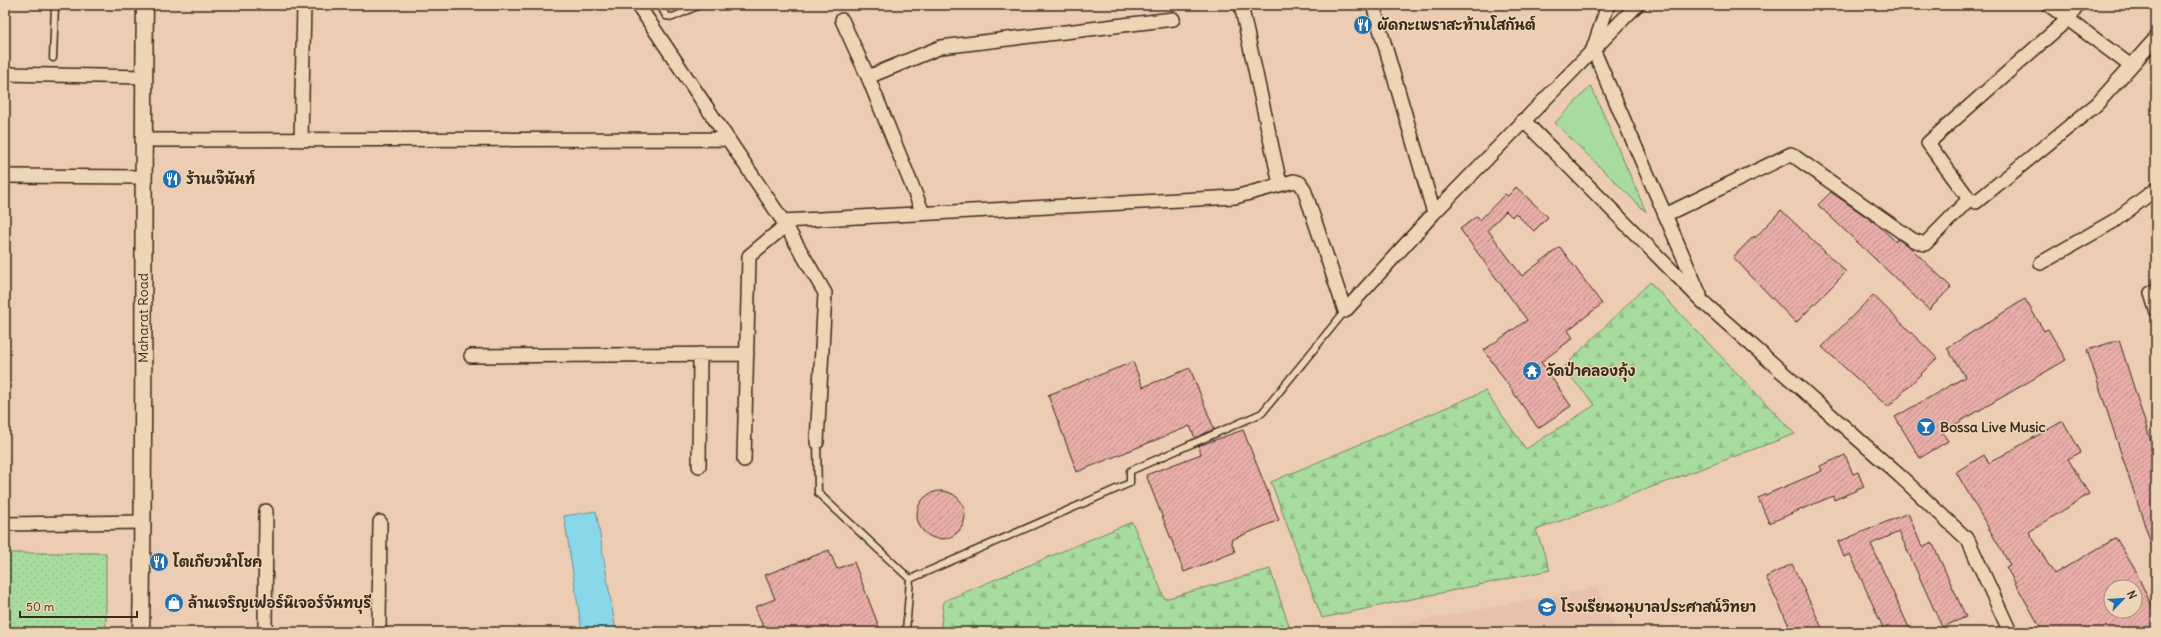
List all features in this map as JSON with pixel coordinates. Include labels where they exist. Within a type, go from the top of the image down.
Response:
[{"type":"street","name":"Maharat Road","points":[[141,632],[143,522],[142,140],[145,5]]},
{"type":"street","points":[[301,140],[304,5]]},
{"type":"street","points":[[638,5],[785,223],[825,293],[817,442]]},
{"type":"street","points":[[1241,5],[1280,184]]},
{"type":"street","points":[[1373,5],[1434,212]]},
{"type":"street","points":[[1608,5],[1593,49],[1703,302]]},
{"type":"street","points":[[744,460],[749,256],[785,223],[923,213],[1235,197],[1294,181],[1300,183],[1304,189],[1345,311],[1434,212],[1637,5]]},
{"type":"street","points":[[2049,5],[2131,66]]},
{"type":"street","points":[[2078,5],[2068,19],[1928,143],[1969,199],[1976,202],[2097,104],[2156,38]]},
{"type":"street","points":[[868,78],[941,47],[1173,19]]},
{"type":"street","points":[[842,20],[868,78],[923,213]]},
{"type":"street","points":[[5,74],[144,77]]},
{"type":"street","points":[[1523,120],[1703,302],[1895,472],[1968,540],[2010,632]]},
{"type":"street","points":[[142,140],[728,139]]},
{"type":"street","points":[[1665,215],[1791,154],[1913,240],[1925,244],[1969,199]]},
{"type":"street","points":[[5,176],[143,178]]},
{"type":"street","points":[[2041,263],[2114,221],[2156,188]]},
{"type":"street","points":[[2156,290],[2151,293],[2156,310]]},
{"type":"street","points":[[699,466],[700,354]]},
{"type":"street","points":[[471,356],[747,354]]},
{"type":"street","points":[[265,632],[266,511]]},
{"type":"street","points":[[5,524],[143,522]]},
{"type":"street","points":[[379,632],[380,522]]},
{"type":"lane","points":[[52,58],[55,5]]},
{"type":"lane","points":[[660,5],[666,16],[673,17],[700,5]]},
{"type":"lane","points":[[910,579],[1130,483],[1130,471],[1262,413],[1345,311]]},
{"type":"lane","points":[[817,442],[818,493],[910,579]]},
{"type":"lane","points":[[906,632],[910,579]]},
{"type":"shaded area","name":"โรงเรียนอนุบาลประศาสน์วิทยา","points":[[1597,587],[1616,632],[1382,632],[1381,628]]},
{"type":"green space","points":[[1591,86],[1646,212],[1555,123]]},
{"type":"green space","points":[[1650,282],[1795,434],[1536,530],[1550,570],[1322,618],[1271,482],[1485,391],[1526,449],[1595,405],[1563,368]]},
{"type":"green space","points":[[1132,522],[1165,599],[1270,569],[1291,632],[940,632],[944,601]]},
{"type":"green space","points":[[5,553],[106,553],[106,632],[5,632]]},
{"type":"water","points":[[596,511],[616,632],[582,632],[564,516]]},
{"type":"building","points":[[1516,187],[1548,217],[1534,231],[1515,213],[1512,217],[1506,211],[1488,230],[1522,276],[1560,247],[1602,304],[1568,330],[1573,338],[1541,362],[1571,406],[1538,428],[1484,350],[1527,320],[1460,229],[1477,216],[1480,220],[1505,194],[1508,196]]},
{"type":"building","points":[[1831,192],[1878,225],[1896,242],[1898,239],[1911,248],[1951,287],[1929,310],[1818,205]]},
{"type":"building","points":[[1781,210],[1846,272],[1796,323],[1733,257],[1754,236],[1755,238]]},
{"type":"building","points":[[1873,295],[1937,358],[1888,407],[1822,347]]},
{"type":"building","points":[[2025,299],[2044,331],[2048,329],[2066,360],[1942,432],[1948,441],[1920,458],[1895,417],[1965,377],[1947,348]]},
{"type":"building","points":[[2119,340],[2154,451],[2156,450],[2156,550],[2153,550],[2087,350]]},
{"type":"building","points":[[1133,362],[1143,387],[1190,368],[1214,429],[1195,438],[1190,426],[1077,472],[1048,395]]},
{"type":"building","points":[[2063,421],[2081,452],[2068,459],[2089,494],[2029,532],[2054,574],[2116,538],[2139,579],[2103,579],[2103,619],[2143,619],[2143,587],[2156,615],[2156,632],[2043,632],[2006,567],[2010,565],[1956,472],[1984,455],[1989,463]]},
{"type":"building","points":[[1243,430],[1279,520],[1231,540],[1235,552],[1184,572],[1146,475],[1201,454],[1198,446]]},
{"type":"building","points":[[1845,455],[1853,474],[1858,472],[1864,487],[1834,500],[1833,496],[1769,523],[1758,498],[1822,471],[1820,466]]},
{"type":"building","points":[[936,491],[946,491],[958,498],[965,510],[965,520],[958,532],[946,539],[936,539],[928,535],[921,528],[917,520],[917,510],[921,502],[928,495]]},
{"type":"building","points":[[1908,513],[1922,547],[1932,542],[1966,617],[1942,627],[1899,532],[1871,544],[1911,632],[1885,632],[1850,554],[1844,557],[1838,542]]},
{"type":"building","points":[[829,550],[837,569],[854,562],[881,632],[765,632],[755,607],[775,599],[765,575]]},
{"type":"building","points":[[1792,564],[1824,632],[1792,632],[1766,577]]},
{"type":"place","name":"ผัดกะเพราสะท้านโสกันต์","points":[[1363,25]]},
{"type":"place","name":"ร้านเจ๊นันท์","points":[[172,179]]},
{"type":"place","name":"วัดป่าคลองกุ้ง","points":[[1532,371]]},
{"type":"place","name":"Bossa Live Music","points":[[1926,427]]},
{"type":"place","name":"โตเกียวนำโชค","points":[[159,562]]},
{"type":"place","name":"ล้านเจริญเฟอร์นิเจอร์จันทบุรี","points":[[174,603]]},
{"type":"place","name":"โรงเรียนอนุบาลประศาสน์วิทยา","points":[[1547,607]]}]
